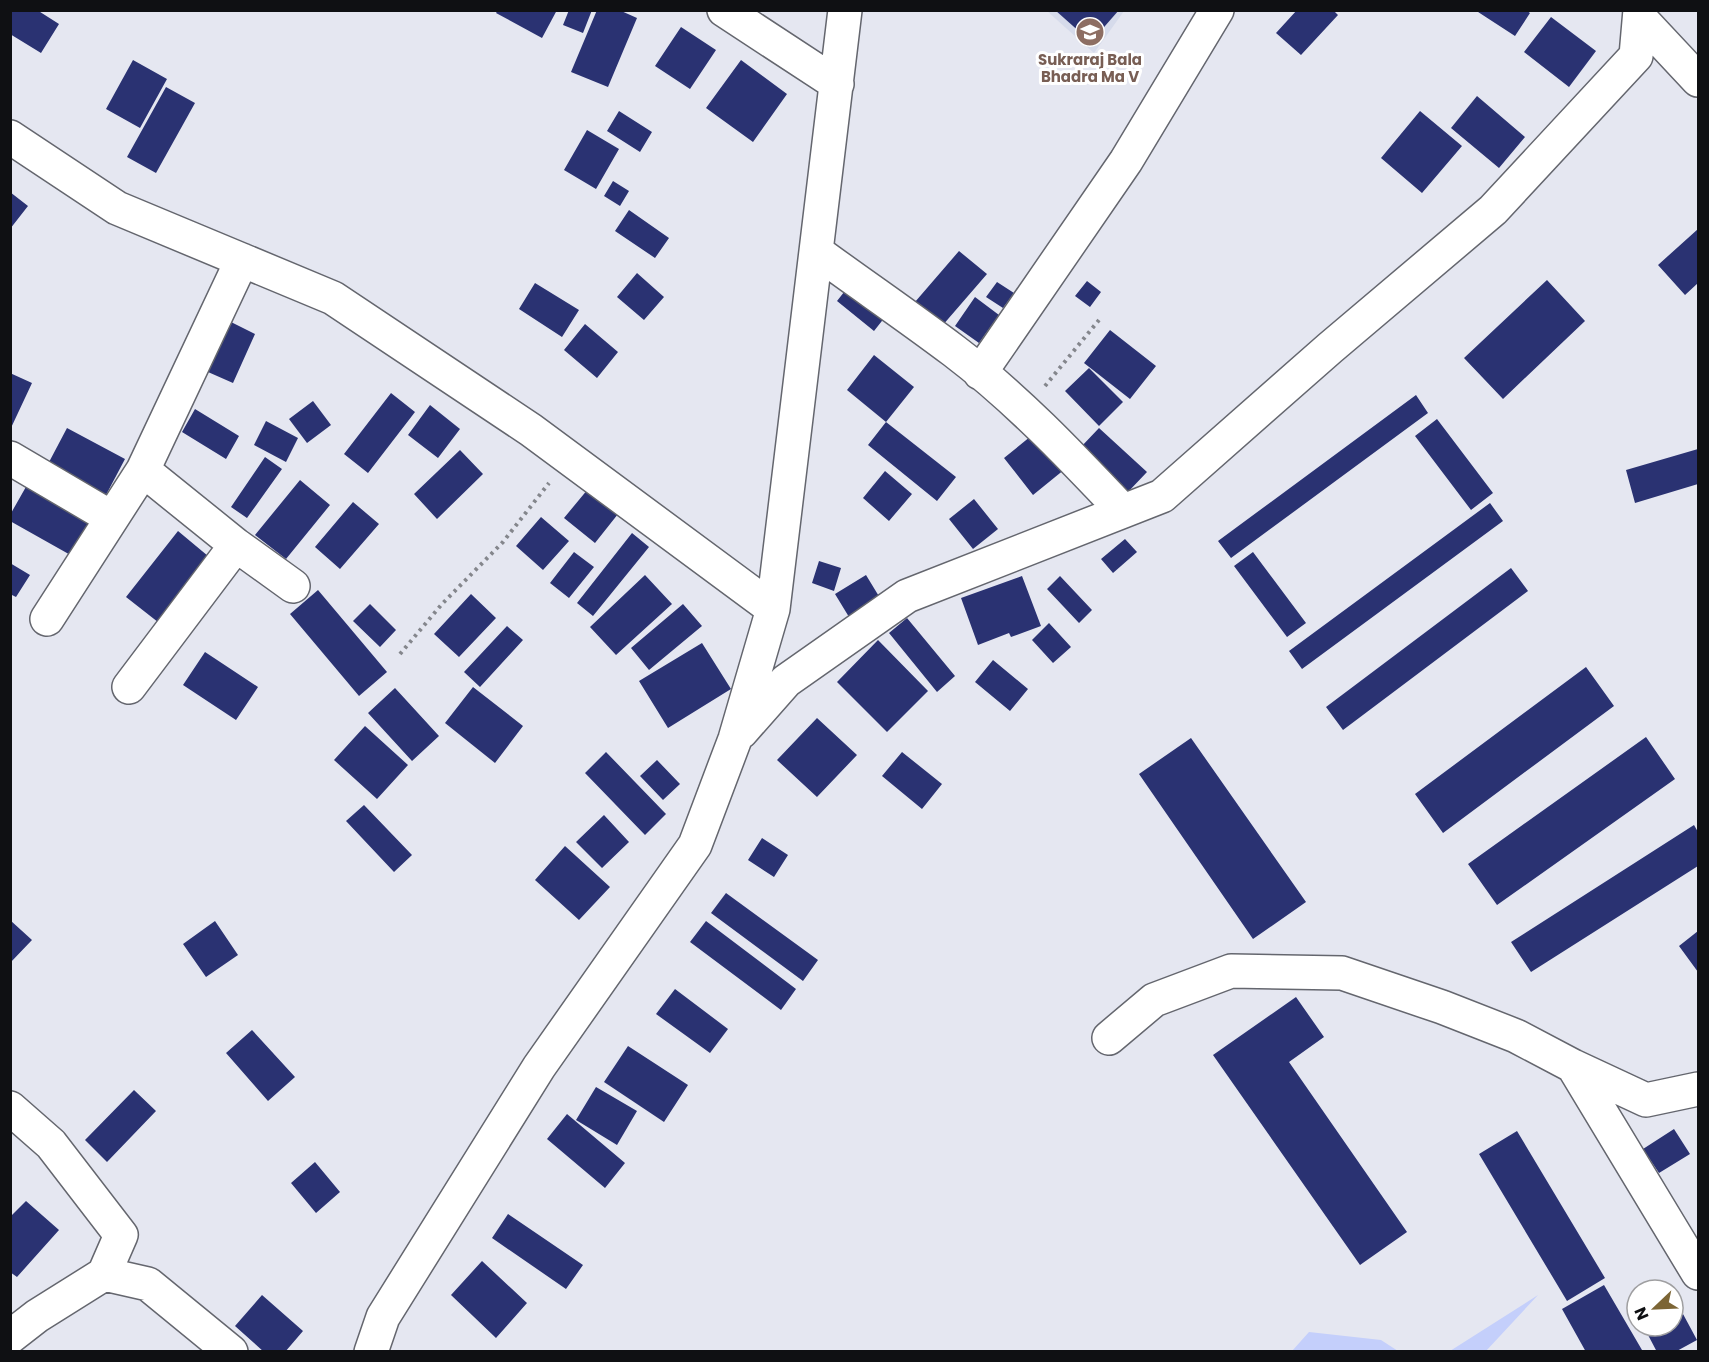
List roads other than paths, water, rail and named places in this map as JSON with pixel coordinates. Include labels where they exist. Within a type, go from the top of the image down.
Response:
[{"type":"street","points":[[723,10],[837,84]]},
{"type":"street","points":[[370,1352],[383,1317],[539,1067],[695,845],[735,739],[773,609],[845,10]]},
{"type":"street","points":[[980,373],[1126,161],[1217,10]]},
{"type":"street","points":[[1640,14],[1698,80]]},
{"type":"street","points":[[735,739],[786,681],[907,596],[1162,496],[1330,348],[1493,210],[1636,56],[1640,14]]},
{"type":"street","points":[[10,137],[117,208],[333,298],[531,430],[773,609]]},
{"type":"street","points":[[817,252],[955,352],[980,373],[1070,456],[1123,511]]},
{"type":"street","points":[[47,619],[143,470],[242,260]]},
{"type":"street","points":[[10,458],[112,518]]},
{"type":"street","points":[[143,470],[236,545],[292,586]]},
{"type":"street","points":[[129,687],[236,545]]},
{"type":"street","points":[[1109,1038],[1154,1000],[1231,971],[1342,974],[1443,1007],[1516,1036],[1646,1100],[1698,1089]]},
{"type":"street","points":[[1574,1066],[1698,1273]]},
{"type":"street","points":[[10,1108],[51,1144],[121,1235],[104,1274],[37,1316],[10,1337]]},
{"type":"street","points":[[104,1274],[148,1284],[231,1352]]},
{"type":"place","name":"Sukraraj Bala Bhadra Ma V","points":[[1090,32]]}]
